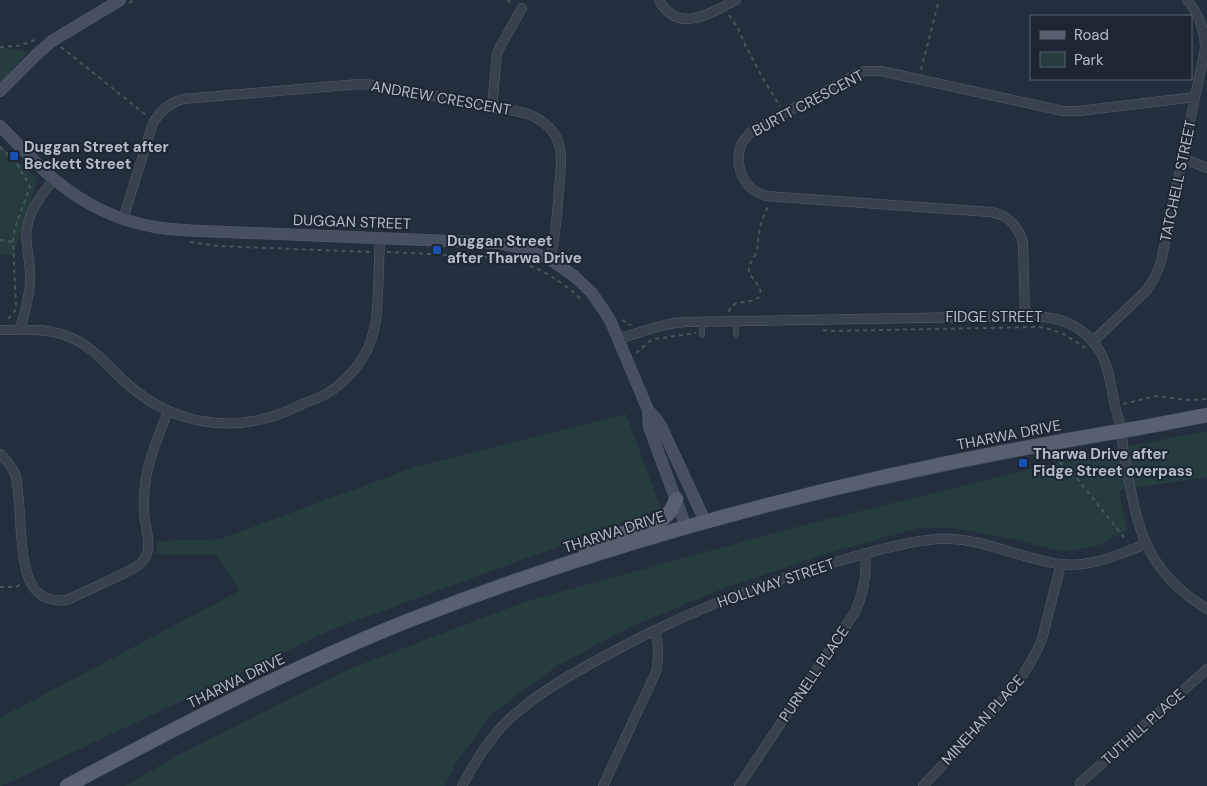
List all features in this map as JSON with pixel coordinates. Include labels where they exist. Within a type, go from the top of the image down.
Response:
[{"type":"main road","name":"THARWA DRIVE","points":[[67,786],[221,705],[333,653],[408,621],[480,594],[642,539],[705,521],[922,469],[1020,448],[1207,415]]},
{"type":"main road","points":[[572,563],[592,547],[661,521],[674,507],[676,500]]},
{"type":"street","points":[[659,0],[661,5],[671,14],[695,19],[736,0]]},
{"type":"street","name":"TATCHELL STREET","points":[[1093,341],[1146,291],[1155,277],[1161,262],[1205,40],[1202,24],[1194,8],[1187,0]]},
{"type":"street","points":[[0,91],[52,41],[123,2]]},
{"type":"street","points":[[492,107],[497,54],[522,8]]},
{"type":"street","name":"BURTT CRESCENT","points":[[1025,316],[1023,242],[1019,231],[1007,218],[990,212],[766,196],[754,191],[742,177],[740,171],[738,158],[741,146],[747,136],[757,128],[865,71],[881,71],[1063,111],[1079,111],[1195,97]]},
{"type":"street","name":"ANDREW CRESCENT","points":[[123,219],[154,121],[165,108],[176,101],[359,84],[375,85],[525,113],[538,118],[549,126],[557,138],[561,159],[555,242],[550,259]]},
{"type":"street","name":"DUGGAN STREET","points":[[0,126],[54,179],[87,203],[123,219],[146,225],[170,229],[498,243],[522,248],[550,259],[574,276],[591,292],[605,312],[619,339],[648,410],[661,426],[705,521]]},
{"type":"street","points":[[1182,158],[1207,168]]},
{"type":"street","points":[[20,330],[30,281],[30,262],[26,236],[28,219],[35,204],[54,179]]},
{"type":"street","points":[[0,330],[48,330],[76,340],[93,351],[140,395],[168,411],[191,419],[214,423],[239,423],[263,420],[328,393],[350,374],[362,359],[371,340],[376,320],[380,238]]},
{"type":"street","name":"FIDGE STREET","points":[[619,339],[677,322],[1025,316],[1045,316],[1063,320],[1079,328],[1093,341],[1102,353],[1108,368],[1120,422],[1134,508],[1146,544],[1173,583],[1207,609]]},
{"type":"street","name":"DUGGAN STREET","points":[[648,410],[649,427],[686,527]]},
{"type":"street","points":[[0,454],[11,465],[16,476],[24,563],[29,579],[43,597],[52,601],[67,600],[132,570],[143,561],[149,544],[144,512],[143,490],[145,478],[168,411]]},
{"type":"street","name":"HOLLWAY STREET","points":[[462,786],[476,760],[493,737],[512,716],[535,697],[574,673],[655,630],[758,586],[865,554],[914,542],[938,539],[973,542],[1039,560],[1072,565],[1093,562],[1146,544]]},
{"type":"street","name":"PURNELL PLACE","points":[[739,786],[855,612],[865,584],[865,554]]},
{"type":"street","name":"MINEHAN PLACE","points":[[924,786],[1026,672],[1042,638],[1061,564]]},
{"type":"street","points":[[602,786],[656,672],[659,646],[655,630]]},
{"type":"street","name":"TUTHILL PLACE","points":[[1080,786],[1080,783],[1207,669]]},
{"type":"lane","points":[[732,321],[736,334]]},
{"type":"lane","points":[[702,322],[702,334]]},
{"type":"path","points":[[123,2],[134,0]]},
{"type":"path","points":[[918,79],[940,0]]},
{"type":"path","points":[[731,17],[765,82],[777,100]]},
{"type":"path","points":[[59,46],[154,121]]},
{"type":"path","points":[[0,147],[16,162],[30,187],[15,227],[13,242],[16,308],[15,312],[6,320]]},
{"type":"path","points":[[732,321],[730,308],[733,304],[757,298],[760,294],[760,289],[751,276],[749,268],[757,250],[759,233],[765,213]]},
{"type":"path","points":[[0,240],[13,242]]},
{"type":"path","points":[[190,242],[218,246],[504,258],[526,264],[551,276],[581,298]]},
{"type":"path","points":[[622,320],[632,325]]},
{"type":"path","points":[[823,330],[1038,327],[1047,328],[1072,338],[1086,349]]},
{"type":"path","points":[[626,357],[638,352],[654,339],[702,334]]},
{"type":"path","points":[[1124,404],[1156,396],[1187,400],[1207,399]]},
{"type":"path","points":[[1041,456],[1055,460],[1072,472],[1129,542],[1121,547],[1123,553]]},
{"type":"path","points":[[0,587],[16,587],[29,579]]},
{"type":"green space","points":[[0,48],[28,51],[0,84]]},
{"type":"green space","points":[[0,145],[37,179],[14,255],[0,255]]},
{"type":"green space","points":[[626,414],[661,509],[333,629],[0,786],[0,718],[239,591],[217,555],[157,554],[157,541],[220,539],[412,468]]},
{"type":"green space","points":[[1207,431],[1207,477],[1119,490],[1127,530],[1099,545],[1063,552],[1013,539],[954,528],[919,528],[825,554],[725,588],[630,627],[557,666],[493,713],[456,763],[445,786],[125,786],[175,757],[349,669],[527,601],[808,524],[1109,450]]},
{"type":"place","name":"Duggan Street after Beckett Street","points":[[14,156]]},
{"type":"place","name":"Duggan Street after Tharwa Drive","points":[[437,250]]},
{"type":"place","name":"Tharwa Drive after Fidge Street overpass","points":[[1023,463]]}]
